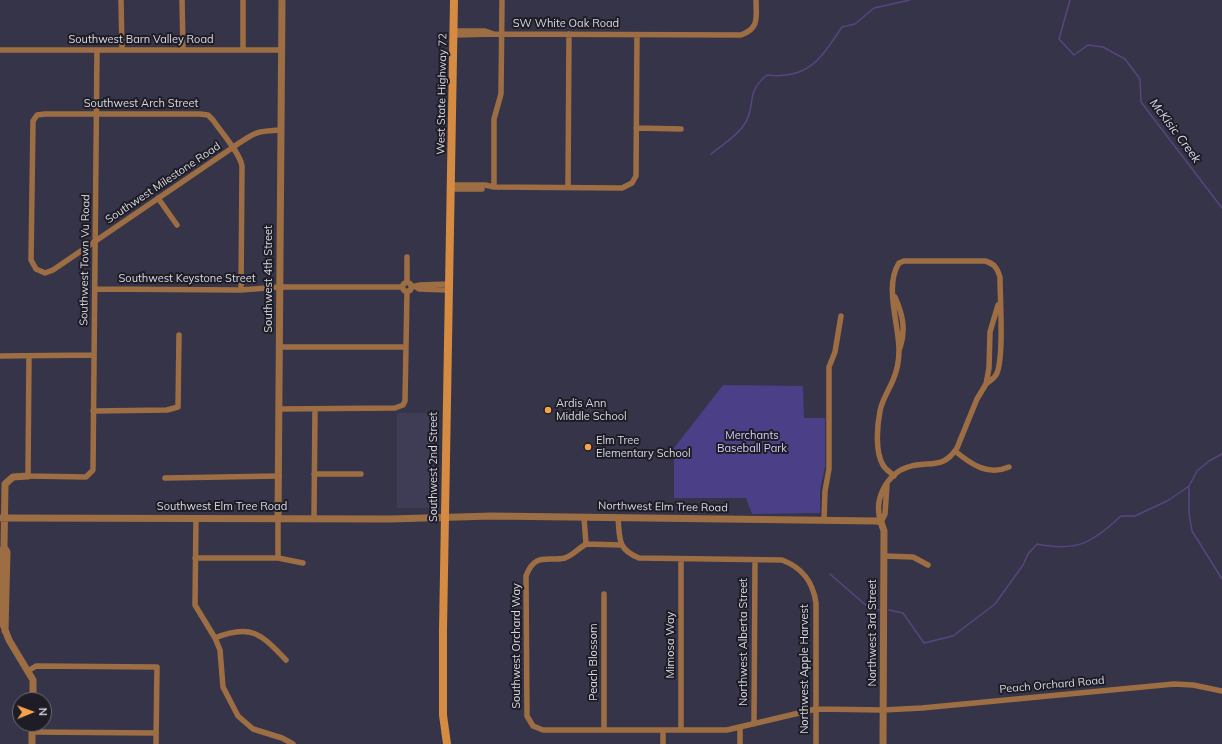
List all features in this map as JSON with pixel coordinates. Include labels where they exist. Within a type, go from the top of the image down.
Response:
[{"type":"main road","name":"West State Highway 72","points":[[451,187],[455,33],[454,0]]},
{"type":"main road","name":"Southwest 2nd Street","points":[[447,744],[442,708],[444,518],[451,187]]},
{"type":"street","points":[[121,0],[122,50]]},
{"type":"street","points":[[182,0],[182,50]]},
{"type":"street","points":[[243,0],[243,50]]},
{"type":"street","name":"Southwest 4th Street","points":[[278,558],[282,0]]},
{"type":"street","points":[[494,187],[494,119],[502,94],[502,0]]},
{"type":"street","name":"SW White Oak Road","points":[[455,33],[637,35],[742,34],[751,31],[756,23],[756,0]]},
{"type":"street","points":[[568,187],[569,34]]},
{"type":"street","points":[[451,187],[486,189],[494,187],[622,188],[632,183],[636,176],[637,35]]},
{"type":"street","name":"Southwest Barn Valley Road","points":[[0,50],[282,50]]},
{"type":"street","name":"Southwest Town Vu Road","points":[[28,476],[86,476],[93,470],[97,50]]},
{"type":"street","name":"Southwest Arch Street","points":[[39,271],[34,267],[31,260],[32,124],[34,118],[42,114],[205,114],[213,120],[232,148]]},
{"type":"street","points":[[636,128],[681,129]]},
{"type":"street","name":"Southwest Milestone Road","points":[[39,271],[50,272],[258,131],[281,130]]},
{"type":"street","points":[[232,148],[242,166],[241,290]]},
{"type":"street","points":[[158,198],[177,226]]},
{"type":"street","points":[[279,409],[395,408],[403,405],[405,401],[409,287],[407,257]]},
{"type":"street","points":[[894,476],[883,466],[879,451],[878,432],[880,410],[893,380],[903,338],[904,327],[901,312],[894,296],[894,277],[896,269],[900,263],[904,261],[985,262],[992,263],[997,268],[1000,277],[1000,352],[997,372],[993,379],[986,384]]},
{"type":"street","name":"Southwest Keystone Street","points":[[95,289],[241,290],[280,288],[409,287],[420,285],[448,287]]},
{"type":"street","points":[[882,522],[885,514],[887,485],[894,476],[901,470],[910,466],[936,465],[944,462],[955,451],[977,399],[986,384],[989,368],[990,332],[1000,300]]},
{"type":"street","points":[[824,520],[825,491],[829,469],[829,367],[835,352],[841,316]]},
{"type":"street","points":[[93,411],[174,410],[178,407],[179,335]]},
{"type":"street","points":[[280,347],[406,347]]},
{"type":"street","points":[[0,356],[94,355]]},
{"type":"street","points":[[28,356],[28,476],[13,477],[5,484],[2,518],[4,547],[7,552],[5,630],[9,640],[33,680],[33,692]]},
{"type":"street","points":[[314,519],[315,409]]},
{"type":"street","points":[[955,451],[971,464],[991,471],[1009,467]]},
{"type":"street","points":[[314,474],[362,474]]},
{"type":"street","points":[[164,478],[279,476]]},
{"type":"street","name":"Southwest Elm Tree Road","points":[[2,518],[444,518]]},
{"type":"street","points":[[196,518],[195,605],[215,638],[220,650],[222,687],[238,716],[253,729],[282,738],[293,744]]},
{"type":"street","name":"Northwest Elm Tree Road","points":[[444,518],[873,520],[882,522]]},
{"type":"street","points":[[584,518],[586,544],[617,543],[628,554],[639,558],[680,560],[755,560]]},
{"type":"street","points":[[618,518],[620,545]]},
{"type":"street","name":"Northwest 3rd Street","points":[[882,522],[884,531],[884,744]]},
{"type":"street","name":"Southwest Orchard Way","points":[[586,544],[565,558],[538,560],[529,568],[526,576],[527,716],[533,726],[543,730],[727,730],[816,709]]},
{"type":"street","points":[[884,556],[913,557],[928,565]]},
{"type":"street","points":[[195,558],[278,558],[303,563]]},
{"type":"street","name":"Mimosa Way","points":[[680,560],[681,730]]},
{"type":"street","name":"Northwest Apple Harvest","points":[[755,560],[782,560],[804,573],[814,589],[816,603],[816,744]]},
{"type":"street","name":"Northwest Alberta Street","points":[[754,724],[755,560]]},
{"type":"street","name":"Peach Blossom","points":[[604,594],[604,730]]},
{"type":"street","points":[[215,638],[241,629],[265,638],[286,660]]},
{"type":"street","points":[[28,671],[36,666],[157,667],[156,744]]},
{"type":"street","name":"Peach Orchard Road","points":[[816,709],[884,710],[922,708],[1161,685],[1192,685],[1222,691]]},
{"type":"street","points":[[740,728],[740,744]]},
{"type":"street","points":[[663,730],[663,744]]},
{"type":"street","points":[[32,744],[32,732],[156,733]]},
{"type":"shaded area","points":[[397,413],[434,413],[434,508],[397,508]]},
{"type":"green space","name":"Merchants Baseball Park","points":[[723,385],[803,386],[804,418],[825,418],[825,467],[820,490],[820,513],[752,514],[746,498],[674,498],[674,448]]},
{"type":"waterway","points":[[711,154],[733,137],[744,125],[750,112],[753,94],[760,82],[767,75],[781,76],[804,70],[820,57],[842,27],[855,24],[874,8],[910,0]]},
{"type":"waterway","name":"McKisic Creek","points":[[1070,0],[1059,39],[1074,55],[1088,45],[1103,47],[1125,59],[1140,79],[1141,102],[1222,208]]},
{"type":"waterway","points":[[889,610],[903,613],[924,643],[953,636],[995,604],[1023,565],[1028,554],[1037,544],[1063,547],[1074,546],[1092,539],[1121,516],[1135,516],[1169,500],[1189,486],[1197,471],[1209,461],[1222,454]]},
{"type":"waterway","points":[[1189,486],[1189,513],[1192,531],[1222,579]]},
{"type":"waterway","points":[[830,574],[869,608],[880,610]]},
{"type":"place","name":"Ardis Ann Middle School","points":[[548,410]]},
{"type":"place","name":"Elm Tree Elementary School","points":[[588,447]]}]
